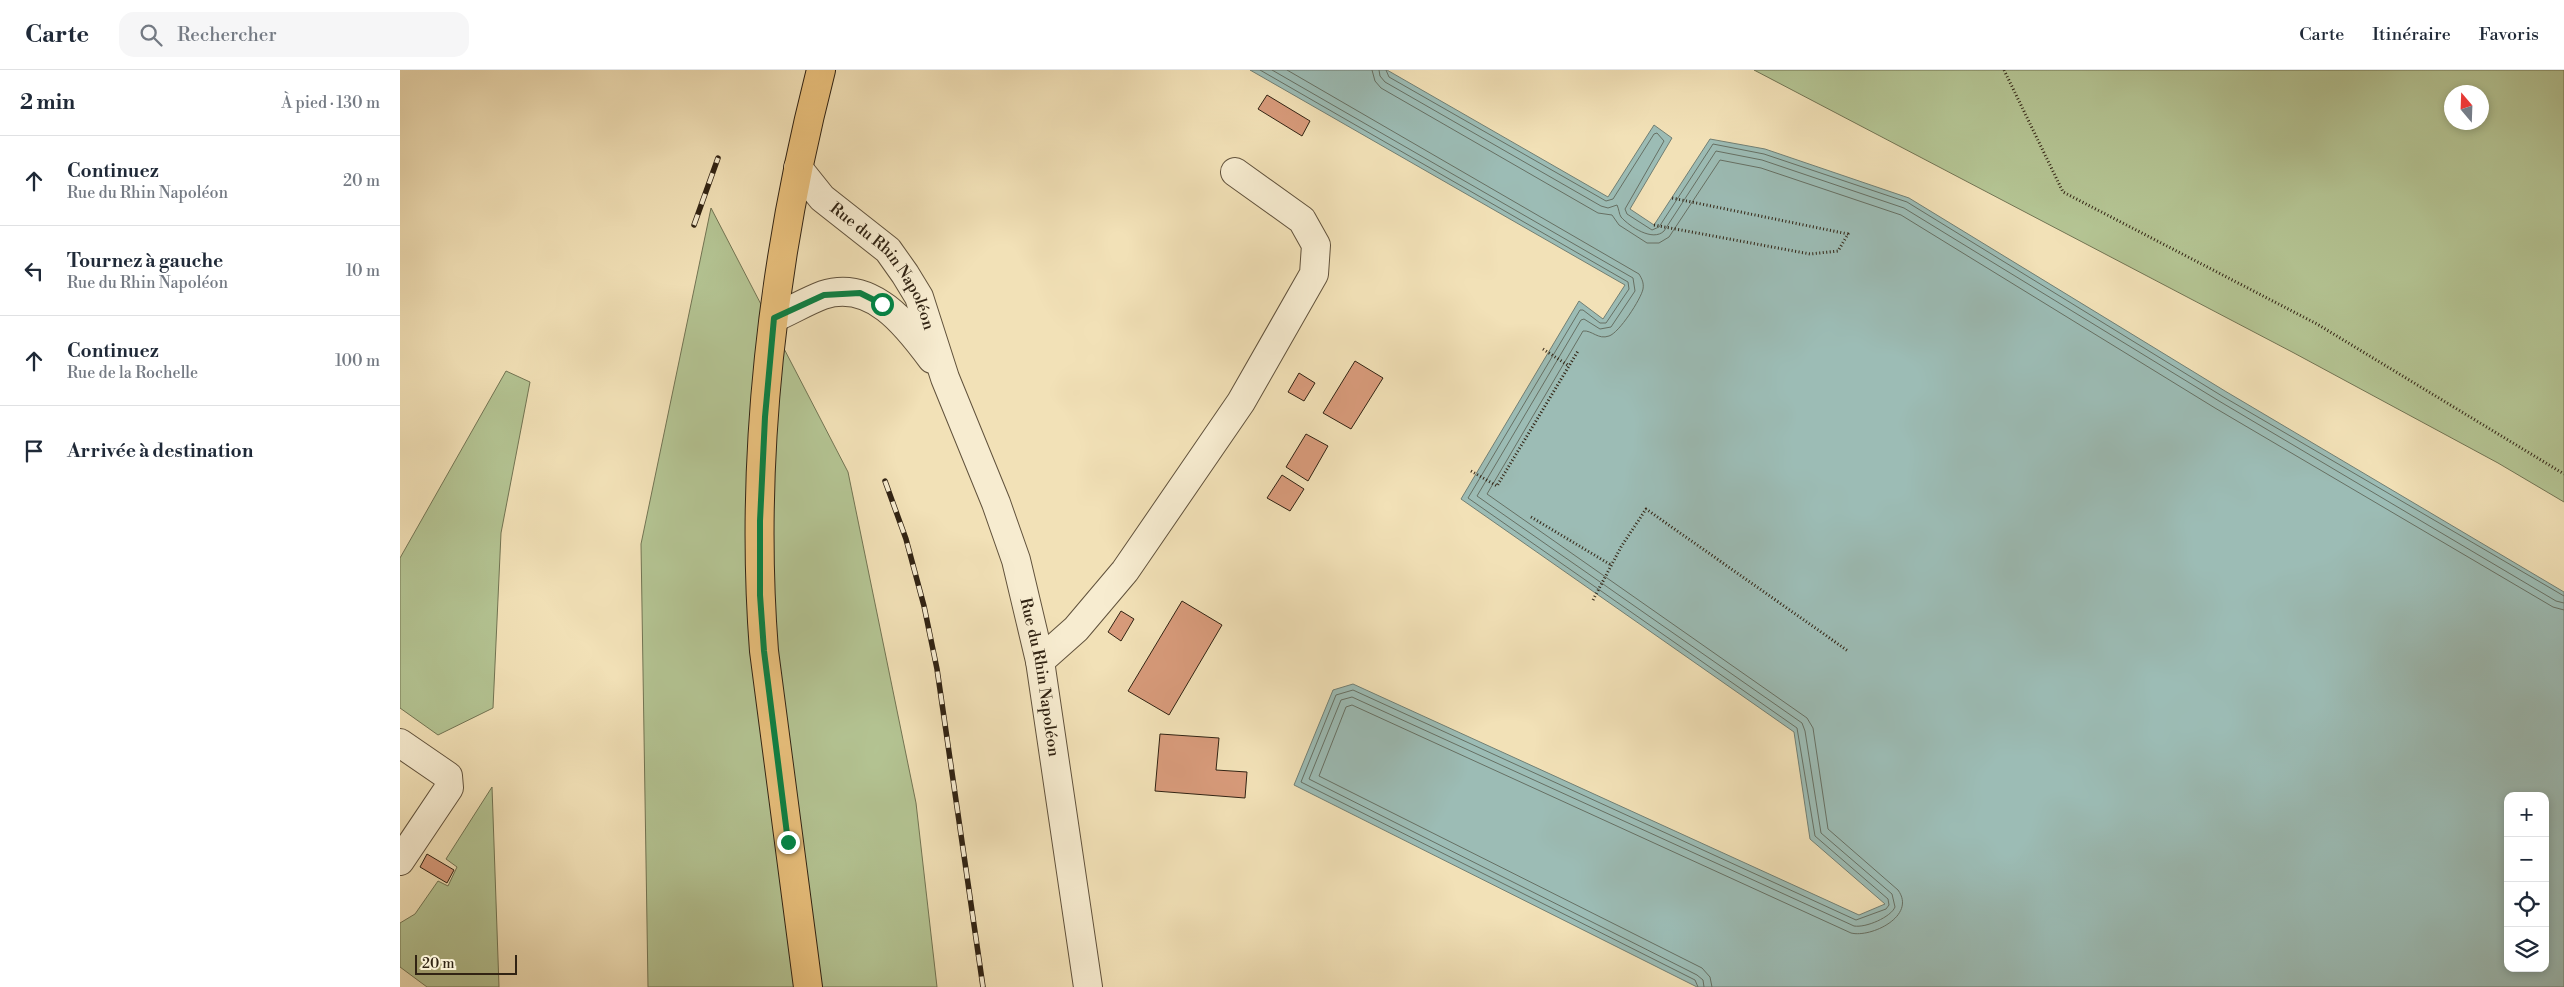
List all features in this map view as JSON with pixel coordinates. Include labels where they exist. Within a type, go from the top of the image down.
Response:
[{"type":"main road","points":[[808,987],[773,723],[760,595],[760,521],[770,344],[785,239],[798,168],[822,70]]},
{"type":"street","name":"Rue du Rhin Napoléon","points":[[798,168],[822,198],[888,250],[919,297],[945,378],[996,504],[1016,560],[1040,661],[1088,987]]},
{"type":"street","points":[[1040,661],[1076,629],[1125,571],[1241,402],[1314,274],[1316,245],[1302,220],[1235,172]]},
{"type":"street","name":"Rue du Rhin Napoléon","points":[[774,318],[824,295],[860,293],[893,312],[916,336],[945,378]]},
{"type":"street","points":[[400,743],[448,776],[449,788],[400,861]]},
{"type":"path","points":[[2004,70],[2063,192],[2317,324],[2564,474]]},
{"type":"path","points":[[1654,226],[1810,254],[1838,251],[1848,234],[1672,198]]},
{"type":"path","points":[[1543,350],[1569,366]]},
{"type":"path","points":[[1471,471],[1497,486],[1578,351]]},
{"type":"path","points":[[1592,600],[1611,565],[1646,509],[1848,651]]},
{"type":"path","points":[[1531,517],[1611,565]]},
{"type":"green space","points":[[1754,70],[2564,70],[2564,502],[2498,463],[2294,353]]},
{"type":"green space","points":[[711,208],[848,472],[916,803],[937,987],[648,987],[641,544]]},
{"type":"green space","points":[[506,371],[530,382],[501,533],[493,708],[438,735],[400,708],[400,558]]},
{"type":"green space","points":[[492,787],[499,987],[427,987],[400,967],[400,923],[415,914],[438,881],[448,886],[457,867],[446,859]]},
{"type":"water","points":[[1250,70],[1387,70],[1608,197],[1654,125],[1672,138],[1630,209],[1654,225],[1710,139],[1765,149],[1909,198],[2225,391],[2564,592],[2564,987],[1697,987],[1294,785],[1333,690],[1353,684],[1859,915],[1885,904],[1810,839],[1794,732],[1461,499],[1579,301],[1603,319],[1625,285]]},
{"type":"building","points":[[1267,95],[1310,121],[1302,136],[1258,109]]},
{"type":"building","points":[[1355,361],[1383,378],[1351,429],[1323,413]]},
{"type":"building","points":[[1299,373],[1315,383],[1304,401],[1288,392]]},
{"type":"building","points":[[1306,434],[1328,446],[1308,481],[1286,467]]},
{"type":"building","points":[[1282,475],[1304,489],[1290,511],[1267,498]]},
{"type":"building","points":[[1182,601],[1222,625],[1169,715],[1128,691]]},
{"type":"building","points":[[1121,611],[1134,619],[1121,641],[1108,632]]},
{"type":"building","points":[[1160,734],[1219,738],[1216,770],[1247,772],[1245,798],[1155,791]]},
{"type":"building","points":[[427,854],[454,870],[447,883],[420,867]]},
{"type":"railway","points":[[694,225],[718,158]]},
{"type":"railway","points":[[885,481],[906,539],[924,606],[937,669],[983,987]]},
{"type":"route","points":[[788,842],[764,651],[760,595],[760,521],[765,417],[770,344],[774,318],[824,295],[839,293],[860,293],[882,304]]}]
